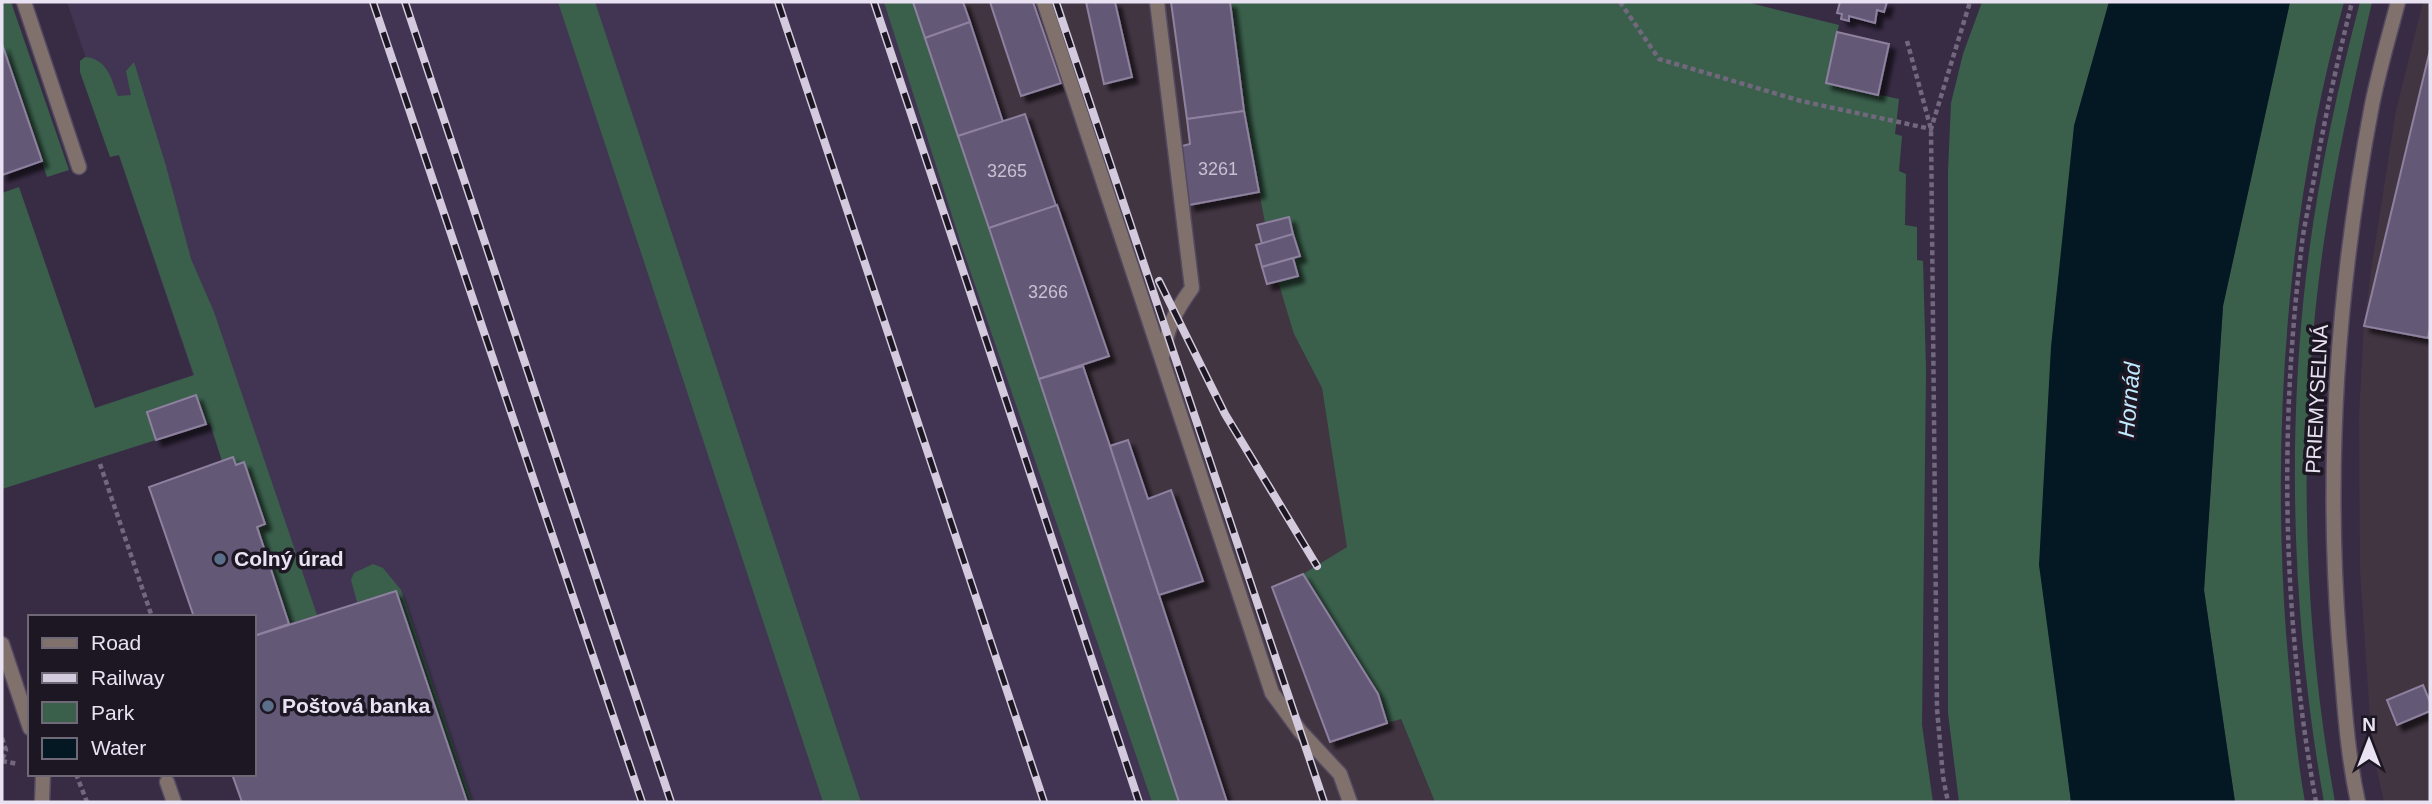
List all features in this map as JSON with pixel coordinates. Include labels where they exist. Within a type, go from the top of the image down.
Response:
[{"type":"street","points":[[24,2],[79,167]]},
{"type":"street","points":[[1044,2],[1272,693],[1300,731],[1340,774],[1350,802]]},
{"type":"street","points":[[1157,2],[1192,288],[1174,313],[1167,331],[1162,360]]},
{"type":"street","name":"PRIEMYSELNÁ","points":[[2358,802],[2349,761],[2335,582],[2333,417],[2346,259],[2372,103],[2398,2]]},
{"type":"street","points":[[2,644],[28,722]]},
{"type":"street","points":[[42,802],[43,776]]},
{"type":"street","points":[[167,782],[174,802]]},
{"type":"path","points":[[1620,2],[1659,59],[1801,101],[1931,129]]},
{"type":"path","points":[[1931,129],[1970,2]]},
{"type":"path","points":[[2316,802],[2304,736],[2292,608],[2288,518],[2292,340],[2303,236],[2332,83],[2352,2]]},
{"type":"path","points":[[1907,41],[1931,129],[1937,709],[1948,802]]},
{"type":"path","points":[[100,464],[151,615]]},
{"type":"path","points":[[2,738],[6,750],[2,760]]},
{"type":"path","points":[[77,776],[87,802]]},
{"type":"shaded area","points":[[67,2],[913,2],[1179,802],[467,802],[396,591],[289,624],[257,527],[265,524],[244,463],[236,465],[233,457],[222,461]]},
{"type":"shaded area","points":[[913,2],[1230,2],[1248,135],[1265,223],[1289,217],[1300,256],[1294,334],[1322,388],[1348,548],[1303,574],[1378,694],[1387,723],[1400,718],[1435,802],[1179,802]]},
{"type":"shaded area","points":[[2423,2],[2430,2],[2430,802],[2384,802],[2372,747],[2360,570],[2359,416],[2364,326],[2372,264],[2396,111]]},
{"type":"green space","points":[[2,2],[11,2],[69,170],[47,177],[2,44]]},
{"type":"green space","points":[[558,2],[595,2],[861,802],[823,802]]},
{"type":"green space","points":[[884,2],[913,2],[1179,802],[1152,802],[962,247]]},
{"type":"green space","points":[[1230,2],[1746,2],[1839,25],[1826,83],[1899,99],[1895,134],[1902,136],[1899,171],[1906,174],[1905,225],[1917,227],[1917,260],[1923,261],[1926,369],[1922,725],[1933,802],[1435,802],[1401,719],[1387,723],[1378,694],[1303,574],[1347,547],[1322,388],[1294,334],[1278,281],[1298,276],[1293,258],[1300,256],[1289,217],[1265,223],[1248,135]]},
{"type":"green space","points":[[1982,2],[2109,2],[2074,126],[2064,742],[2071,802],[1959,802],[1948,713],[1948,172],[1951,103],[1963,54]]},
{"type":"green space","points":[[2290,2],[2344,2],[2309,158],[2288,315],[2283,394],[2281,474],[2286,633],[2305,802],[2235,802],[2204,590],[2223,306]]},
{"type":"green space","points":[[2360,2],[2372,2],[2324,241],[2310,381],[2307,522],[2310,593],[2324,733],[2335,802],[2324,802],[2306,679],[2300,616],[2295,429],[2307,266],[2333,114]]},
{"type":"green space","points":[[85,57],[104,66],[118,96],[131,95],[126,71],[134,62],[191,259],[214,312],[317,615],[289,624],[257,527],[265,524],[244,463],[236,465],[233,457],[222,461],[210,423],[206,424],[196,396],[147,412],[156,440],[2,489],[2,193],[19,187],[95,408],[194,375],[119,155],[110,157],[80,72],[80,61]]},
{"type":"green space","points":[[373,564],[383,568],[401,590],[472,802],[467,802],[396,591],[357,602],[351,580],[354,573]]},
{"type":"water","name":"Hornád","points":[[2109,2],[2290,2],[2223,306],[2204,590],[2235,802],[2071,802],[2039,565],[2051,347],[2074,126]]},
{"type":"building","points":[[913,2],[963,2],[970,22],[925,38]]},
{"type":"building","points":[[990,2],[1033,2],[1061,83],[1021,96]]},
{"type":"building","points":[[1086,2],[1115,2],[1132,77],[1104,84]]},
{"type":"building","points":[[1171,2],[1230,2],[1244,111],[1187,119]]},
{"type":"building","points":[[1840,2],[1887,2],[1884,12],[1877,10],[1875,23],[1849,16],[1849,21],[1841,19],[1842,14],[1837,13]]},
{"type":"building","points":[[970,22],[1003,122],[958,136],[925,38]]},
{"type":"building","points":[[1837,32],[1889,44],[1878,95],[1826,83]]},
{"type":"building","points":[[2,44],[42,161],[2,175]]},
{"type":"building","points":[[2430,50],[2430,328],[2428,338],[2364,326]]},
{"type":"building","points":[[1244,111],[1259,192],[1189,205],[1178,147],[1190,144],[1187,119]]},
{"type":"building","points":[[1025,114],[1056,206],[989,228],[958,136]]},
{"type":"building","points":[[1057,205],[1109,356],[1039,379],[989,228]]},
{"type":"building","points":[[1289,217],[1293,234],[1262,244],[1257,225]]},
{"type":"building","points":[[1293,234],[1300,256],[1262,267],[1256,245]]},
{"type":"building","points":[[1293,258],[1298,276],[1267,284],[1262,267]]},
{"type":"building","points":[[1083,366],[1227,802],[1179,802],[1039,379]]},
{"type":"building","points":[[196,395],[206,424],[156,440],[147,412]]},
{"type":"building","points":[[1128,440],[1148,499],[1171,490],[1203,581],[1159,595],[1110,446]]},
{"type":"building","points":[[233,457],[236,465],[244,462],[265,524],[257,527],[289,624],[256,635],[256,615],[193,615],[149,487]]},
{"type":"building","points":[[1303,574],[1378,694],[1387,723],[1330,742],[1272,587]]},
{"type":"building","points":[[396,591],[467,802],[242,802],[233,776],[256,776],[256,635]]},
{"type":"building","points":[[2423,685],[2430,702],[2430,711],[2397,725],[2387,700]]},
{"type":"railway","points":[[373,2],[642,802]]},
{"type":"railway","points":[[405,2],[671,802]]},
{"type":"railway","points":[[778,2],[1044,802]]},
{"type":"railway","points":[[874,2],[1139,802]]},
{"type":"railway","points":[[1056,2],[1324,802]]},
{"type":"railway","points":[[1159,281],[1225,414],[1317,566]]},
{"type":"place","name":"Colný úrad","points":[[220,559]]},
{"type":"place","name":"Poštová banka","points":[[268,706]]}]
